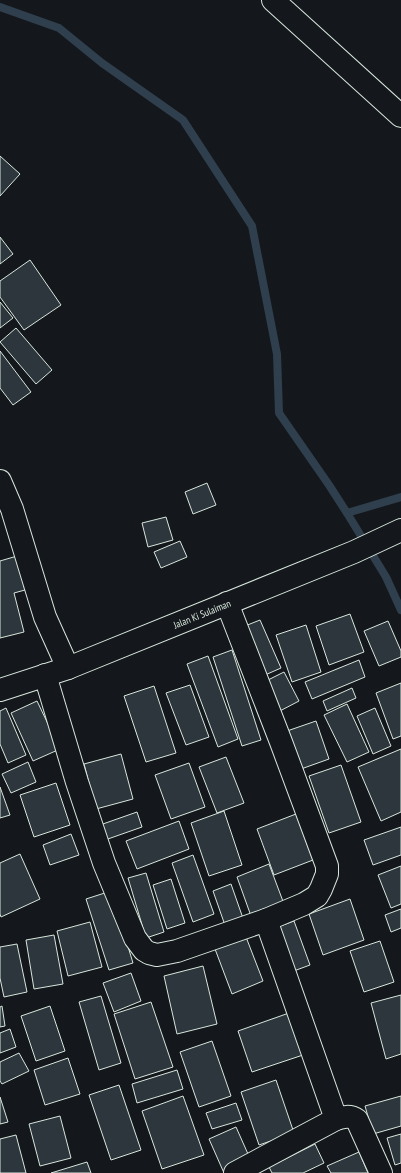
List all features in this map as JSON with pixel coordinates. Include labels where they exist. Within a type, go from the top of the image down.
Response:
[{"type":"street","points":[[273,0],[401,116]]},
{"type":"street","points":[[0,480],[12,509],[49,625],[68,668]]},
{"type":"street","name":"Jalan Ki Sulaiman","points":[[0,690],[68,668],[354,552],[401,530]]},
{"type":"street","points":[[45,675],[77,782],[104,863],[135,938],[144,950],[149,953],[157,954],[177,951],[266,920],[304,904],[317,896],[327,874],[327,866],[282,742],[227,604]]},
{"type":"street","points":[[266,920],[336,1119]]},
{"type":"street","points":[[235,1173],[336,1119],[344,1117],[353,1117],[357,1120],[381,1173]]},
{"type":"building","points":[[0,156],[20,174],[0,196]]},
{"type":"building","points":[[0,237],[13,254],[0,264]]},
{"type":"building","points":[[30,260],[61,305],[24,330],[0,297],[0,281]]},
{"type":"building","points":[[0,302],[13,318],[0,328]]},
{"type":"building","points":[[16,328],[52,370],[36,384],[0,342]]},
{"type":"building","points":[[0,351],[31,392],[13,405],[0,388]]},
{"type":"building","points":[[207,483],[216,505],[193,514],[185,492]]},
{"type":"building","points":[[166,517],[173,540],[148,547],[142,523]]},
{"type":"building","points":[[180,541],[187,557],[161,568],[154,552]]},
{"type":"building","points":[[17,556],[25,590],[14,593],[24,632],[0,638],[0,561]]},
{"type":"building","points":[[350,614],[364,652],[329,665],[316,626]]},
{"type":"building","points":[[260,620],[281,668],[265,675],[245,626]]},
{"type":"building","points":[[388,621],[401,651],[401,657],[379,666],[364,631]]},
{"type":"building","points":[[306,625],[321,672],[292,682],[276,635]]},
{"type":"building","points":[[232,650],[261,740],[242,746],[213,657]]},
{"type":"building","points":[[208,656],[238,739],[218,747],[187,664]]},
{"type":"building","points":[[359,660],[365,677],[312,699],[305,682]]},
{"type":"building","points":[[284,672],[299,701],[276,713],[262,683]]},
{"type":"building","points":[[401,683],[401,736],[393,739],[376,693]]},
{"type":"building","points":[[190,685],[209,737],[186,745],[166,693]]},
{"type":"building","points":[[154,686],[176,753],[146,762],[124,696]]},
{"type":"building","points":[[352,688],[356,698],[327,711],[323,701]]},
{"type":"building","points":[[37,701],[60,749],[33,761],[11,713]]},
{"type":"building","points":[[347,704],[369,752],[347,762],[324,715]]},
{"type":"building","points":[[6,708],[26,755],[8,763],[0,744],[0,711]]},
{"type":"building","points":[[375,708],[391,746],[373,754],[357,716]]},
{"type":"building","points":[[316,721],[329,759],[301,769],[287,731]]},
{"type":"building","points":[[401,749],[401,812],[381,821],[358,767]]},
{"type":"building","points":[[121,754],[133,799],[96,809],[84,764]]},
{"type":"building","points":[[226,757],[244,803],[217,813],[199,767]]},
{"type":"building","points":[[28,762],[36,782],[11,793],[2,774]]},
{"type":"building","points":[[189,763],[205,807],[171,819],[155,775]]},
{"type":"building","points":[[341,765],[361,822],[329,833],[309,776]]},
{"type":"building","points":[[56,783],[70,825],[34,837],[20,795]]},
{"type":"building","points":[[0,787],[10,815],[0,818]]},
{"type":"building","points":[[224,811],[242,865],[209,876],[191,823]]},
{"type":"building","points":[[137,812],[142,827],[105,840],[100,825]]},
{"type":"building","points":[[296,814],[313,860],[274,875],[257,829]]},
{"type":"building","points":[[179,821],[189,849],[137,869],[126,841]]},
{"type":"building","points":[[401,827],[401,855],[373,865],[364,840]]},
{"type":"building","points":[[71,834],[79,855],[50,865],[43,845]]},
{"type":"building","points":[[20,854],[40,899],[1,917],[0,863]]},
{"type":"building","points":[[193,855],[214,914],[193,922],[172,863]]},
{"type":"building","points":[[269,864],[284,904],[251,916],[237,877]]},
{"type":"building","points":[[401,866],[401,904],[391,908],[378,875]]},
{"type":"building","points":[[146,873],[164,932],[146,938],[128,878]]},
{"type":"building","points":[[171,879],[185,923],[167,929],[153,885]]},
{"type":"building","points":[[231,884],[245,924],[227,931],[213,891]]},
{"type":"building","points":[[111,891],[133,963],[109,970],[86,899]]},
{"type":"building","points":[[350,899],[364,940],[323,955],[309,914]]},
{"type":"building","points":[[401,909],[401,928],[391,932],[385,915]]},
{"type":"building","points":[[294,921],[310,965],[291,972],[275,928]]},
{"type":"building","points":[[90,922],[102,967],[68,976],[57,931]]},
{"type":"building","points":[[54,935],[63,984],[34,989],[26,940]]},
{"type":"building","points":[[246,937],[263,981],[232,994],[215,949]]},
{"type":"building","points":[[380,941],[394,982],[364,992],[350,951]]},
{"type":"building","points":[[17,944],[27,992],[4,997],[0,978],[0,947]]},
{"type":"building","points":[[203,966],[217,1024],[177,1034],[164,976]]},
{"type":"building","points":[[131,973],[141,1001],[114,1012],[103,983]]},
{"type":"building","points":[[401,995],[401,1054],[386,1059],[371,1003]]},
{"type":"building","points":[[101,996],[121,1063],[99,1070],[79,1002]]},
{"type":"building","points":[[151,1002],[173,1067],[135,1079],[114,1014]]},
{"type":"building","points":[[2,1006],[5,1026],[0,1027],[0,1007]]},
{"type":"building","points":[[50,1006],[65,1051],[36,1061],[21,1016]]},
{"type":"building","points":[[289,1013],[303,1055],[252,1072],[238,1031]]},
{"type":"building","points":[[10,1029],[16,1047],[0,1053],[0,1033]]},
{"type":"building","points":[[212,1041],[231,1096],[199,1107],[180,1052]]},
{"type":"building","points":[[19,1053],[29,1071],[2,1084],[0,1081],[0,1062]]},
{"type":"building","points":[[68,1058],[80,1094],[45,1105],[34,1070]]},
{"type":"building","points":[[177,1070],[183,1089],[137,1103],[132,1084]]},
{"type":"building","points":[[276,1080],[294,1133],[259,1145],[241,1092]]},
{"type":"building","points":[[119,1085],[141,1150],[111,1160],[89,1095]]},
{"type":"building","points":[[183,1096],[204,1155],[162,1169],[142,1111]]},
{"type":"building","points":[[401,1096],[401,1126],[373,1134],[365,1106]]},
{"type":"building","points":[[0,1097],[8,1122],[0,1124]]},
{"type":"building","points":[[236,1103],[242,1120],[212,1129],[206,1113]]},
{"type":"building","points":[[60,1116],[71,1158],[40,1166],[29,1124]]},
{"type":"building","points":[[236,1127],[252,1163],[230,1173],[224,1173],[209,1139]]},
{"type":"building","points":[[401,1134],[401,1163],[395,1165],[387,1138]]},
{"type":"building","points":[[16,1135],[26,1173],[0,1173],[0,1139]]},
{"type":"building","points":[[315,1144],[324,1163],[303,1173],[272,1173],[269,1167]]},
{"type":"building","points":[[359,1152],[368,1173],[331,1173],[327,1166]]},
{"type":"building","points":[[87,1162],[91,1173],[51,1173]]},
{"type":"waterway","points":[[0,7],[59,28],[102,63],[183,120],[252,226],[277,354],[279,413],[347,513],[386,577],[401,610]]},
{"type":"waterway","points":[[347,513],[401,497]]}]
